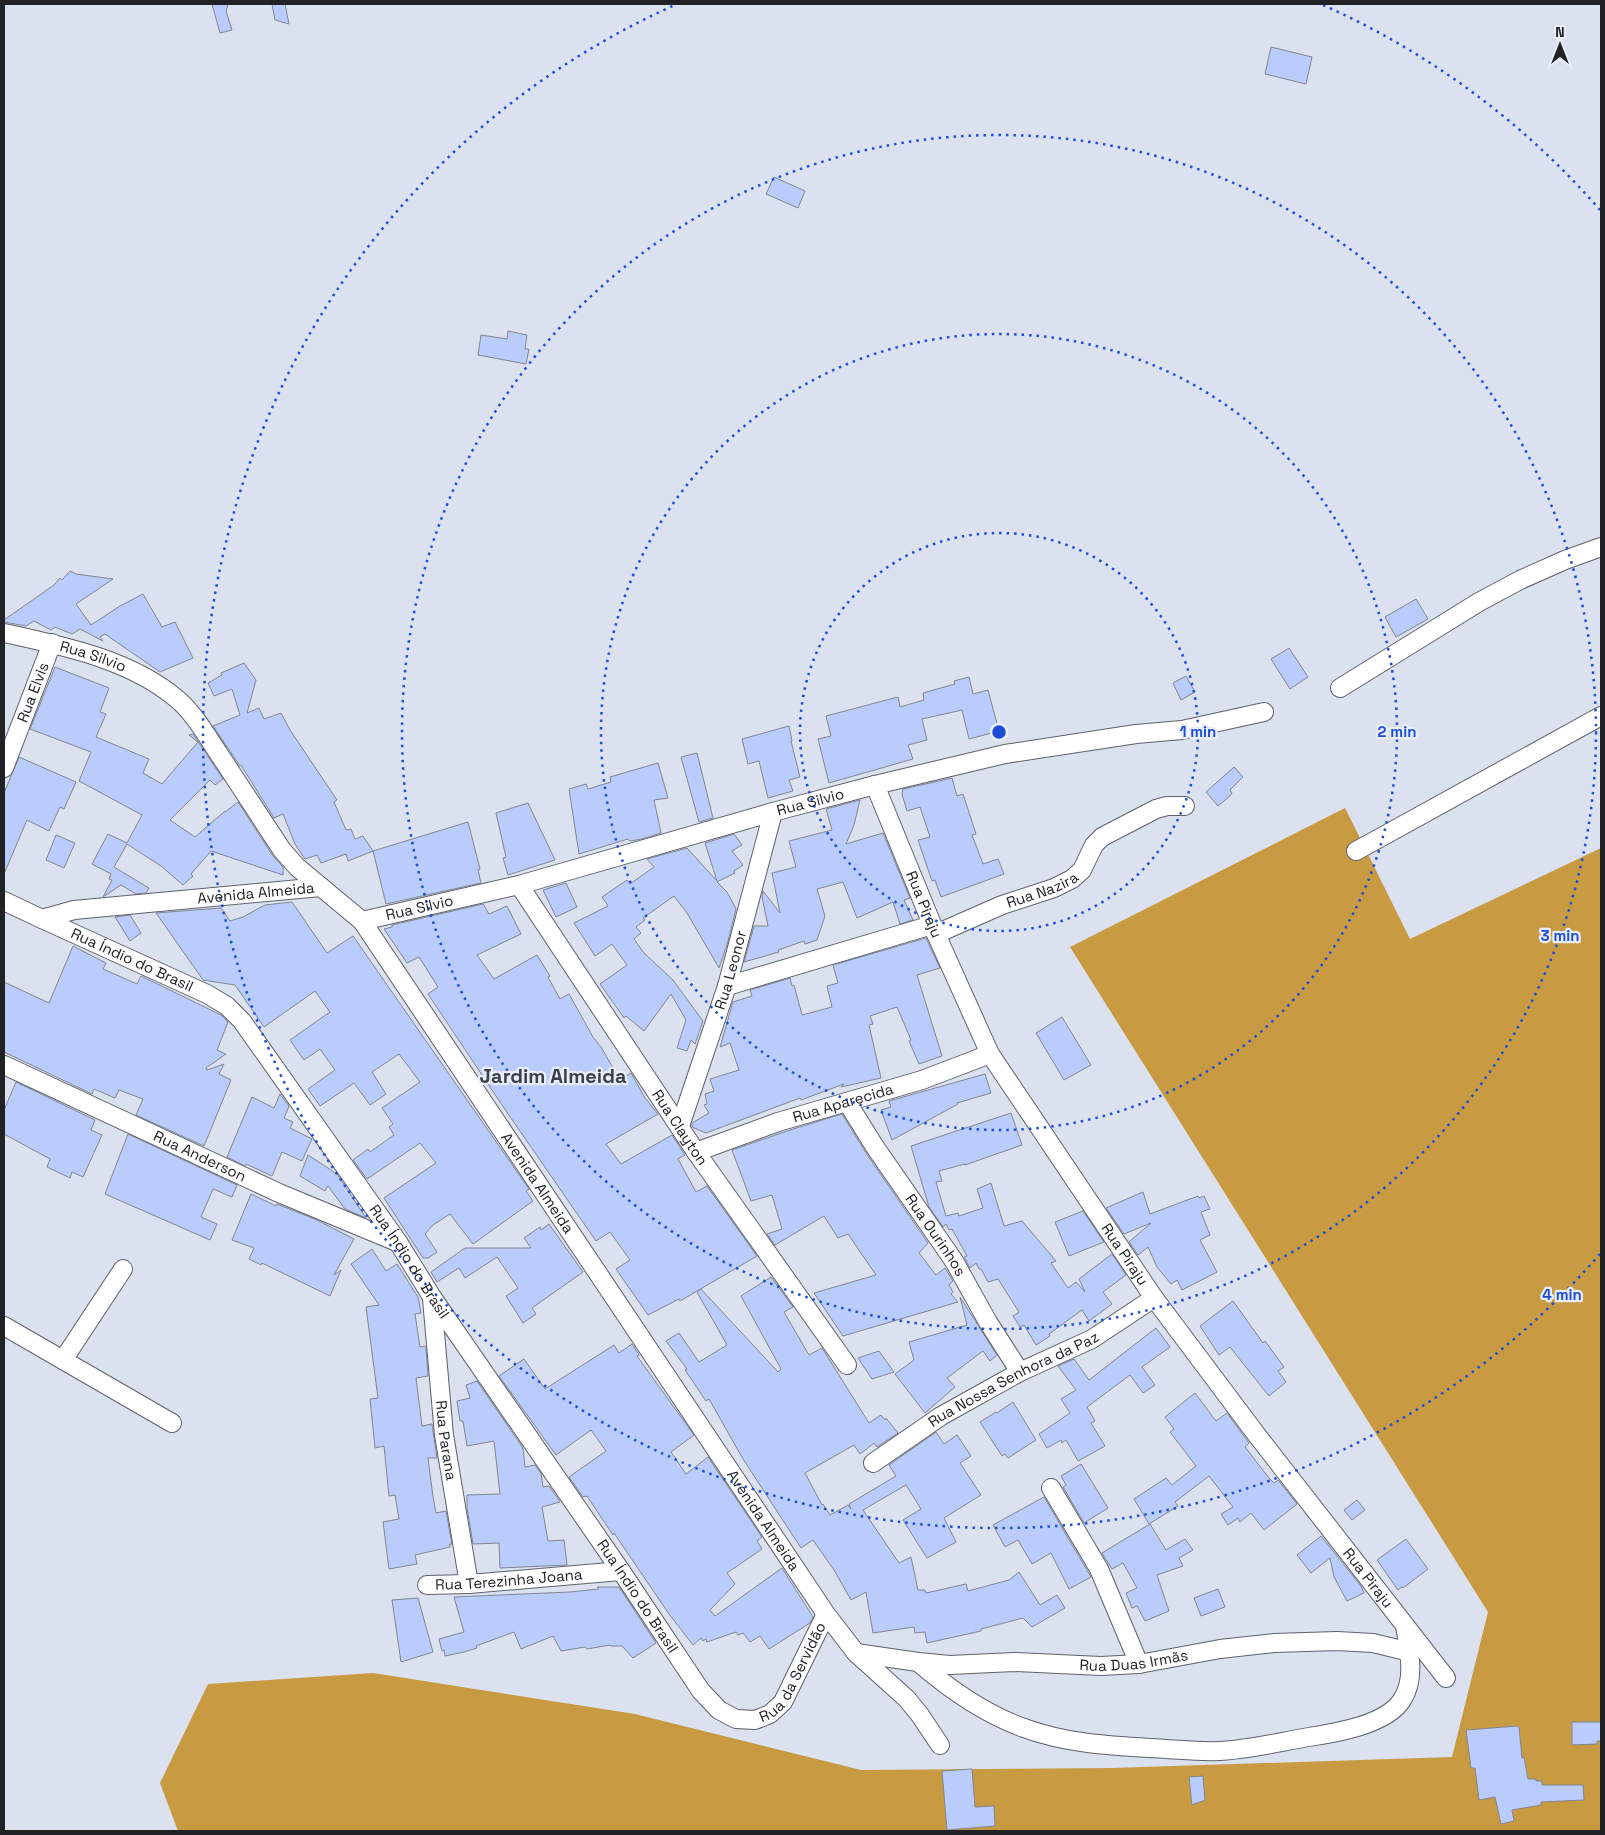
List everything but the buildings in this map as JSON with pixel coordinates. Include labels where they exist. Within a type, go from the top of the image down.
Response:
[{"type":"street","points":[[1340,688],[1511,584],[1565,560],[1601,547]]},
{"type":"street","name":"Rua Silvio","points":[[4,633],[52,644],[114,663],[151,680],[178,700],[202,728],[282,850],[297,868],[321,887]]},
{"type":"street","name":"Rua Elvis","points":[[4,768],[52,644]]},
{"type":"street","name":"Rua Silvio","points":[[362,921],[520,885],[773,812],[875,785],[1006,754],[1136,734],[1182,730],[1264,712]]},
{"type":"street","points":[[1356,851],[1601,716]]},
{"type":"street","name":"Rua Piraju","points":[[875,785],[934,930],[990,1054],[1154,1298],[1256,1434],[1446,1678]]},
{"type":"street","name":"Rua Nazira","points":[[727,986],[934,930],[1034,896],[1072,879],[1082,870],[1094,845],[1102,837],[1156,808],[1185,806]]},
{"type":"street","name":"Rua Leonor","points":[[680,1126],[727,986],[773,812]]},
{"type":"street","name":"Rua Clayton","points":[[520,885],[696,1152],[847,1365]]},
{"type":"street","name":"Avenida Almeida","points":[[42,919],[74,910],[321,887],[362,921],[826,1614],[856,1653],[907,1699],[940,1745]]},
{"type":"street","points":[[4,901],[42,919]]},
{"type":"street","name":"Rua Índio do Brasil","points":[[42,919],[207,994],[227,1006],[242,1021],[398,1242],[432,1297],[621,1571],[701,1691]]},
{"type":"street","name":"Rua Aparecida","points":[[696,1152],[778,1122],[922,1080],[990,1054]]},
{"type":"street","name":"Rua Anderson","points":[[4,1066],[279,1193],[398,1242]]},
{"type":"street","name":"Rua Ourinhos","points":[[847,1102],[875,1147],[954,1261],[988,1322],[1020,1372]]},
{"type":"street","points":[[63,1360],[124,1270]]},
{"type":"street","name":"Rua Parana","points":[[432,1297],[444,1435],[469,1584]]},
{"type":"street","name":"Rua Nossa Senhora da Paz","points":[[873,1463],[941,1416],[1020,1372],[1092,1339],[1154,1298]]},
{"type":"street","points":[[4,1326],[172,1423]]},
{"type":"street","points":[[1051,1488],[1100,1569],[1139,1664]]},
{"type":"street","name":"Rua Terezinha Joana","points":[[427,1585],[469,1584],[621,1571]]},
{"type":"street","name":"Rua da Servidão","points":[[701,1691],[719,1710],[736,1719],[755,1720],[770,1714],[783,1702],[826,1614]]},
{"type":"street","points":[[918,1662],[943,1683],[978,1706],[1023,1728],[1071,1741],[1114,1746],[1217,1752],[1246,1749],[1339,1732],[1362,1726],[1386,1715],[1401,1701],[1410,1681],[1410,1652],[1404,1624]]},
{"type":"street","name":"Rua Duas Irmãs","points":[[856,1653],[918,1662],[950,1664],[1014,1662],[1101,1666],[1139,1664],[1220,1649],[1274,1642],[1337,1641],[1373,1643],[1410,1652]]},
{"type":"shaded area","points":[[1345,808],[1410,939],[1601,848],[1601,1831],[178,1831],[160,1783],[208,1684],[373,1673],[635,1714],[861,1770],[1112,1768],[1452,1757],[1488,1612],[1070,947]]},
{"type":"district","name":"Jardim Almeida","points":[[553,1076]]}]
